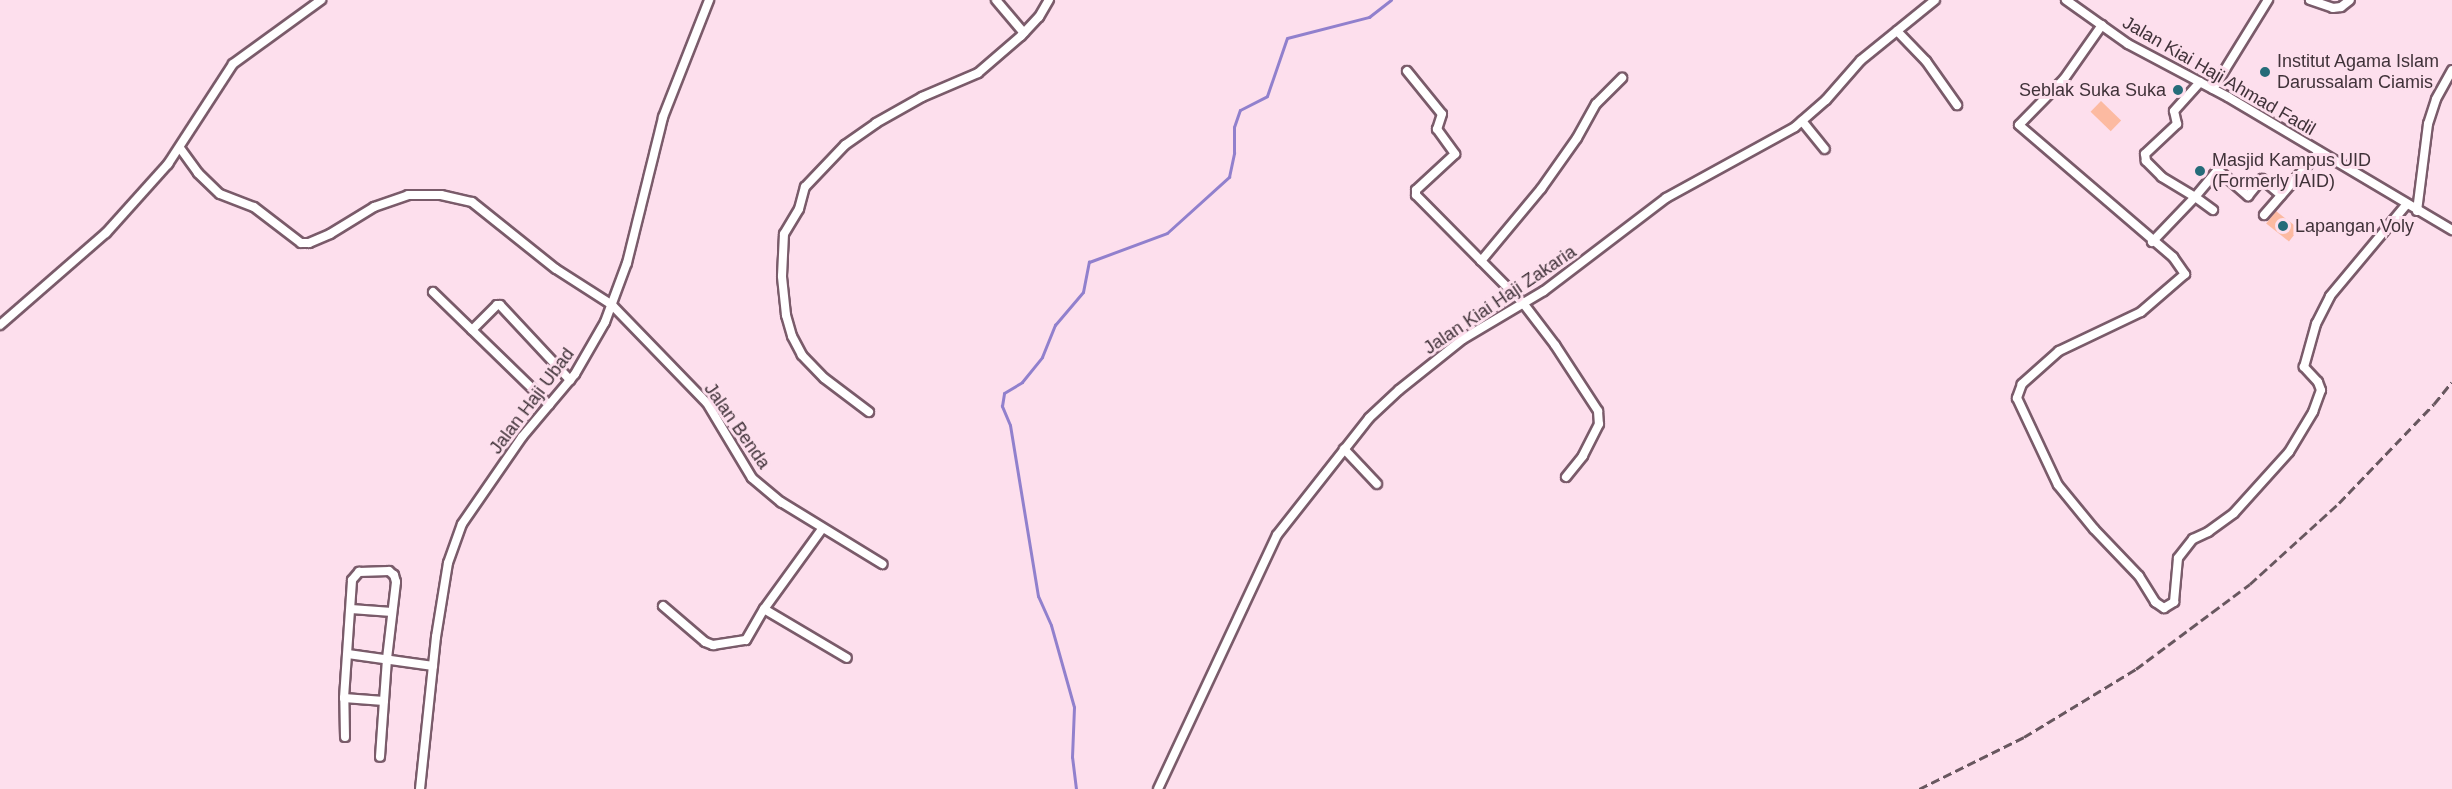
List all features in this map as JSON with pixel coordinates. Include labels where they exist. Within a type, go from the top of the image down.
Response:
[{"type":"street","points":[[0,325],[106,233],[180,148],[188,129],[233,64],[321,0]]},
{"type":"street","name":"Jalan Haji Ubad","points":[[420,789],[433,666],[448,563],[462,524],[522,437],[570,380],[605,322],[627,263],[663,117],[709,0]]},
{"type":"street","points":[[996,0],[1024,33]]},
{"type":"street","points":[[869,412],[824,378],[802,355],[792,336],[786,315],[782,276],[784,234],[799,209],[805,187],[845,144],[922,97],[978,73],[1024,33],[1039,17],[1049,0]]},
{"type":"street","name":"Jalan Kiai Haji Zakaria","points":[[1158,789],[1277,536],[1369,418],[1399,390],[1463,339],[1523,303],[1586,260],[1666,198],[1802,121],[1826,100],[1861,60],[1935,0]]},
{"type":"street","name":"Jalan Kiai Haji Ahmad Fadil","points":[[2066,0],[2128,44],[2213,89],[2452,230]]},
{"type":"street","points":[[2213,89],[2268,0]]},
{"type":"street","points":[[2310,0],[2333,8],[2341,7],[2350,0]]},
{"type":"street","points":[[2102,25],[2064,79],[2019,125],[2152,242],[2173,257],[2185,274],[2141,312],[2059,351],[2022,384],[2017,398],[2058,485],[2094,529],[2139,576],[2155,602],[2164,608],[2174,602],[2178,558],[2193,539],[2208,532],[2234,513],[2289,452],[2313,412],[2321,390],[2318,382],[2304,366],[2316,324],[2330,296],[2407,204]]},
{"type":"street","points":[[1897,31],[1926,61],[1957,105]]},
{"type":"street","points":[[2417,211],[2428,124],[2436,99],[2452,70]]},
{"type":"street","points":[[1407,71],[1442,114],[1437,129],[1455,156],[1416,190],[1416,195],[1523,303],[1551,339],[1598,411],[1599,424],[1583,456],[1566,477]]},
{"type":"street","points":[[1481,261],[1552,173],[1577,138],[1596,104],[1622,78]]},
{"type":"street","points":[[2200,82],[2174,111],[2177,124],[2145,154],[2146,161],[2162,177],[2213,210]]},
{"type":"street","points":[[1802,121],[1825,149]]},
{"type":"street","name":"Jalan Benda","points":[[180,148],[198,173],[220,195],[254,207],[276,221],[292,238],[305,244],[330,234],[374,207],[408,195],[463,198],[502,224],[556,269],[612,304],[707,403],[752,478],[781,502],[882,564]]},
{"type":"street","points":[[2264,215],[2319,152]]},
{"type":"street","points":[[2152,242],[2218,170],[2248,196],[2262,179],[2281,195]]},
{"type":"street","points":[[433,292],[549,405]]},
{"type":"street","points":[[472,330],[497,305],[500,305],[570,380]]},
{"type":"street","points":[[1344,449],[1377,484]]},
{"type":"street","points":[[663,606],[705,642],[716,645],[746,640],[764,609],[822,529]]},
{"type":"street","points":[[345,737],[344,698],[352,580],[359,572],[389,572],[394,575],[396,582],[387,659],[380,757]]},
{"type":"street","points":[[351,609],[392,612]]},
{"type":"street","points":[[764,609],[847,658]]},
{"type":"street","points":[[348,654],[433,666]]},
{"type":"street","points":[[344,698],[384,701]]},
{"type":"shaded area","points":[[2101,101],[2121,120],[2111,131],[2091,112]]},
{"type":"shaded area","name":"Lapangan Voly","points":[[2276,211],[2299,229],[2289,241],[2266,224]]},
{"type":"waterway","points":[[1076,789],[1072,757],[1074,707],[1051,625],[1038,596],[1010,425],[1002,406],[1004,393],[1022,382],[1042,357],[1055,325],[1083,292],[1089,262],[1167,233],[1229,177],[1234,153],[1234,127],[1240,110],[1267,96],[1287,38],[1369,17],[1391,0]]},
{"type":"railway","points":[[1919,789],[2024,737],[2136,669],[2250,584],[2339,503],[2434,404],[2452,382]]},
{"type":"place","name":"Institut Agama Islam Darussalam Ciamis","points":[[2265,72]]},
{"type":"place","name":"Seblak Suka Suka","points":[[2178,90]]},
{"type":"place","name":"Masjid Kampus UID (Formerly IAID)","points":[[2200,171]]},
{"type":"place","name":"Lapangan Voly","points":[[2283,226]]}]
